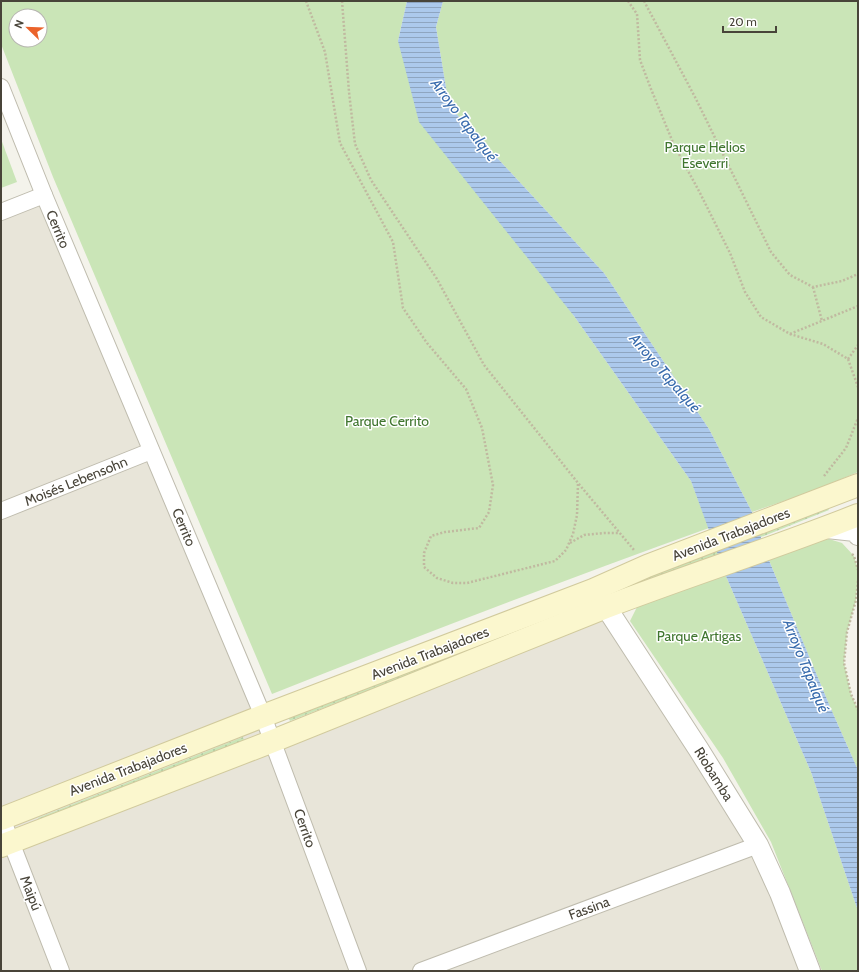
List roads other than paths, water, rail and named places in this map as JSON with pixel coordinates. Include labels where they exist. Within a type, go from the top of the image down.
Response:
[{"type":"main road","name":"Avenida Trabajadores","points":[[6,844],[273,741],[599,598],[642,560],[809,505],[858,485]]},
{"type":"main road","name":"Avenida Trabajadores","points":[[2,818],[263,716],[599,598],[658,586],[820,530],[858,515]]},
{"type":"street","name":"Cerrito","points":[[1,87],[44,195],[263,716],[358,971]]},
{"type":"street","points":[[1,212],[44,195]]},
{"type":"street","name":"Moisés Lebensohn","points":[[1,510],[151,450]]},
{"type":"street","points":[[820,530],[855,531],[858,535]]},
{"type":"street","name":"Riobamba","points":[[599,598],[699,750],[758,845],[780,893],[810,971]]},
{"type":"street","name":"Maipú","points":[[2,818],[6,844],[61,971]]},
{"type":"street","name":"Fassina","points":[[420,971],[758,845]]},
{"type":"water","name":"Arroyo Tapalqué","points":[[407,1],[443,1],[436,27],[449,106],[604,273],[709,429],[752,512],[768,558],[858,770],[858,911],[811,772],[725,574],[691,481],[574,316],[419,122],[398,41]]},
{"type":"park label","name":"Parque Helios Eseverri","points":[[705,156]]},
{"type":"park label","name":"Parque Cerrito","points":[[387,421]]},
{"type":"park label","name":"Parque Artigas","points":[[699,636]]}]
